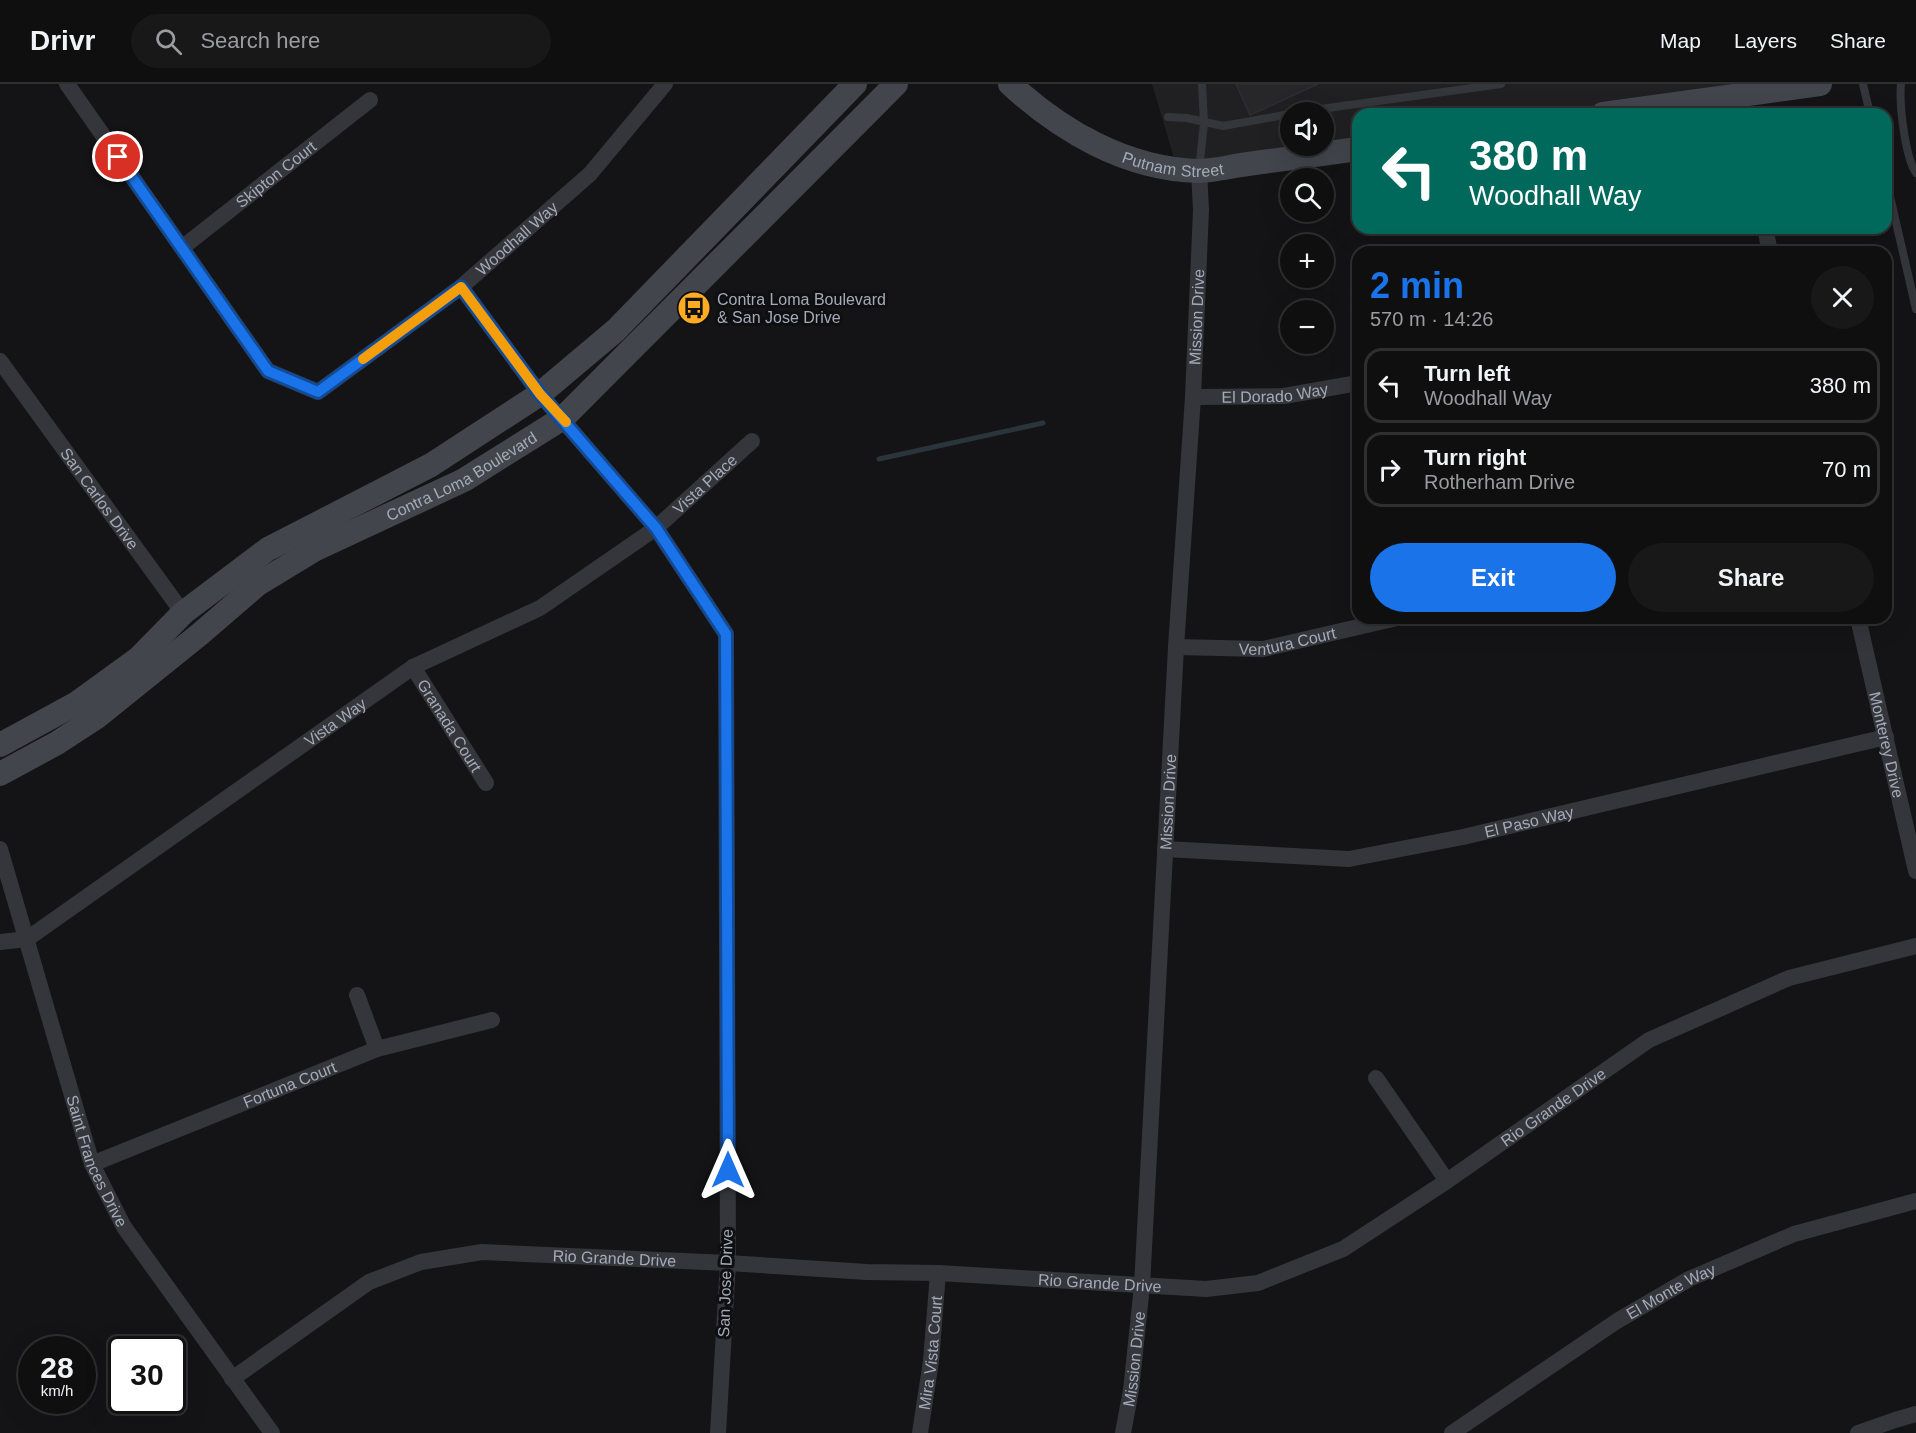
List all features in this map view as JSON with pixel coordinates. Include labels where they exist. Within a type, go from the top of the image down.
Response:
[{"type":"main road","name":"Contra Loma Boulevard","points":[[0,745],[77,702],[139,658],[183,613],[268,549],[431,465],[540,394],[616,330],[855,84]]},
{"type":"main road","name":"Contra Loma Boulevard","points":[[0,774],[57,743],[97,717],[258,584],[314,550],[464,480],[563,418],[896,84]]},
{"type":"main road","name":"Putnam Street","points":[[1010,84],[1050,119],[1101,147],[1161,166],[1199,171],[1352,150]]},
{"type":"main road","points":[[1694,108],[1739,105],[1820,84]]},
{"type":"main road","name":"San Carlos Drive","points":[[183,613],[200,634]]},
{"type":"street","points":[[67,84],[183,247]]},
{"type":"street","name":"Woodhall Way","points":[[183,247],[268,371],[318,392],[461,287],[590,174],[665,84]]},
{"type":"street","name":"Skipton Court","points":[[183,247],[370,100]]},
{"type":"street","name":"Mission Drive","points":[[1123,1433],[1131,1390],[1142,1286],[1176,647],[1193,397],[1201,210],[1199,171]]},
{"type":"street","name":"San Jose Drive","points":[[461,287],[540,394],[656,528],[726,634],[728,1263],[718,1433]]},
{"type":"street","name":"San Carlos Drive","points":[[0,361],[183,613]]},
{"type":"street","name":"El Dorado Way","points":[[1193,397],[1284,396],[1352,384]]},
{"type":"street","name":"Vista Place","points":[[656,528],[752,441]]},
{"type":"street","name":"Vista Way","points":[[27,939],[414,667],[540,608],[656,528]]},
{"type":"street","name":"Ventura Court","points":[[1176,647],[1263,649],[1370,624]]},
{"type":"street","name":"Monterey Drive","points":[[1859,624],[1916,871]]},
{"type":"street","name":"Granada Court","points":[[414,667],[486,783]]},
{"type":"street","name":"El Paso Way","points":[[1165,849],[1349,859],[1463,837],[1886,737]]},
{"type":"street","name":"Saint Frances Drive","points":[[0,849],[92,1164],[124,1227],[272,1433]]},
{"type":"street","points":[[0,942],[27,939]]},
{"type":"street","name":"Rio Grande Drive","points":[[232,1379],[369,1282],[421,1262],[482,1252],[867,1272],[938,1273],[1206,1289],[1258,1282],[1343,1249],[1649,1040],[1789,978],[1916,946]]},
{"type":"street","points":[[357,995],[377,1049]]},
{"type":"street","name":"Fortuna Court","points":[[92,1164],[377,1049],[492,1020]]},
{"type":"street","points":[[1376,1078],[1447,1180]]},
{"type":"street","name":"El Monte Way","points":[[1452,1433],[1617,1322],[1689,1279],[1794,1234],[1916,1201]]},
{"type":"street","name":"Mira Vista Court","points":[[920,1433],[931,1361],[938,1273]]},
{"type":"street","points":[[1858,1433],[1916,1414]]},
{"type":"lane","points":[[1199,171],[1204,123],[1202,84]]},
{"type":"lane","points":[[1334,107],[1501,84]]},
{"type":"lane","points":[[1863,84],[1869,108]]},
{"type":"lane","points":[[1901,84],[1900,96],[1909,158],[1916,173]]},
{"type":"lane","points":[[1168,117],[1187,118],[1223,126],[1280,116]]},
{"type":"lane","points":[[1892,205],[1916,309]]},
{"type":"shaded area","points":[[1152,84],[1820,84],[1646,108],[1352,108],[1352,150],[1334,151],[1334,102],[1280,102],[1280,156],[1291,156],[1177,168]]},
{"type":"building","points":[[1236,84],[1318,84],[1250,115]]},
{"type":"waterway","points":[[879,459],[1043,423]]},
{"type":"slow traffic","points":[[363,359],[461,287],[540,394],[566,422]]},
{"type":"place","name":"Contra Loma Boulevard & San Jose Drive","points":[[694,308]]},
{"type":"route","points":[[118,157],[268,371],[318,392],[461,287],[540,394],[656,528],[726,634],[728,1170]]}]
